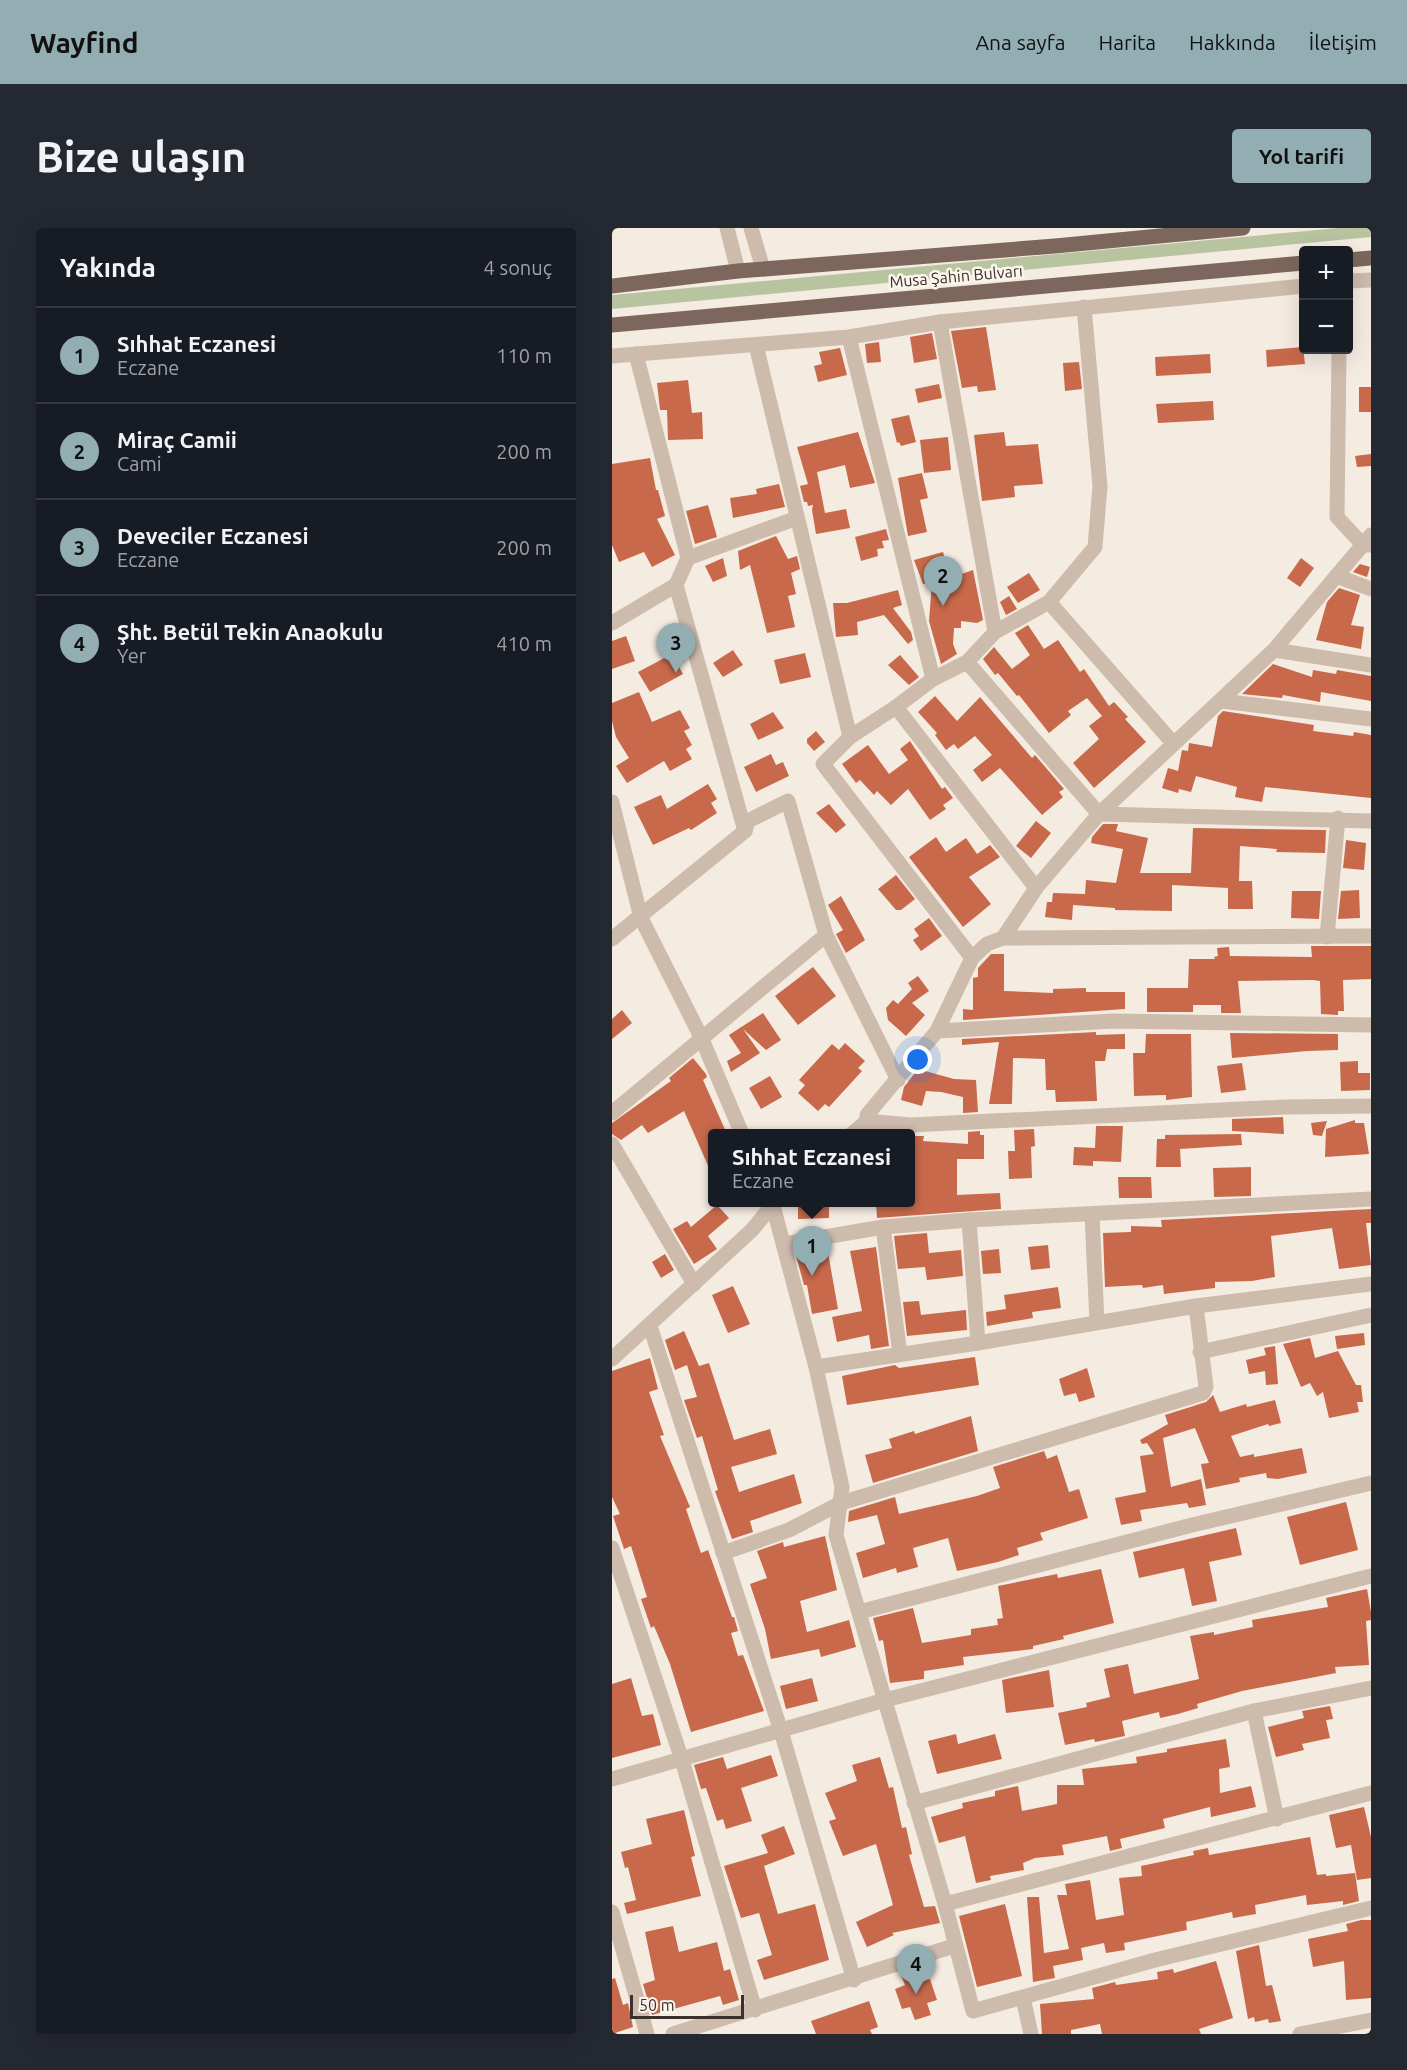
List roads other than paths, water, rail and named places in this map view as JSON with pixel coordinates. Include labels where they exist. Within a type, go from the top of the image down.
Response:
[{"type":"main road","name":"Musa Şahin Bulvarı","points":[[612,286],[738,271],[1055,246],[1243,228]]},
{"type":"main road","points":[[1353,260],[1371,258]]},
{"type":"main road","name":"Musa Şahin Bulvarı","points":[[612,325],[1299,264]]},
{"type":"street","points":[[727,228],[738,271]]},
{"type":"street","points":[[751,228],[763,269]]},
{"type":"street","points":[[1353,281],[1371,280]]},
{"type":"street","points":[[612,356],[849,338],[940,322],[1299,286]]},
{"type":"street","points":[[972,958],[823,764],[850,737],[933,679],[967,662],[994,632],[1049,602],[1095,548],[1100,486],[1084,307]]},
{"type":"street","points":[[940,322],[994,632]]},
{"type":"street","points":[[849,338],[933,679]]},
{"type":"street","points":[[756,345],[850,737]]},
{"type":"street","points":[[613,621],[676,585],[688,558],[636,354]]},
{"type":"street","points":[[1003,938],[1036,888],[1099,814],[1274,650],[1336,576],[1368,542],[1337,517],[1340,354]]},
{"type":"street","points":[[688,558],[797,518]]},
{"type":"street","points":[[1336,576],[1371,590]]},
{"type":"street","points":[[676,585],[745,831]]},
{"type":"street","points":[[1049,602],[1173,743]]},
{"type":"street","points":[[1274,650],[1371,665]]},
{"type":"street","points":[[967,662],[1099,814],[1338,818],[1371,821]]},
{"type":"street","points":[[1221,701],[1371,719]]},
{"type":"street","points":[[896,707],[1036,888]]},
{"type":"street","points":[[612,939],[745,831],[748,821],[788,801],[826,935],[898,1080]]},
{"type":"street","points":[[612,802],[640,918],[700,1037],[740,1129]]},
{"type":"street","points":[[1328,937],[1338,818]]},
{"type":"street","points":[[612,1113],[700,1037],[826,935]]},
{"type":"street","points":[[867,1122],[867,1114],[937,1032],[972,958],[987,944],[1003,938],[1371,936]]},
{"type":"street","points":[[937,1032],[1114,1021],[1371,1025]]},
{"type":"street","points":[[858,1129],[867,1122],[910,1125],[1285,1107],[1371,1106]]},
{"type":"street","points":[[612,1144],[694,1284]]},
{"type":"street","points":[[784,1244],[884,1227],[969,1220],[1371,1199]]},
{"type":"street","points":[[612,1359],[752,1230],[771,1207]]},
{"type":"street","points":[[775,1207],[816,1367],[842,1487],[836,1535],[945,1904],[954,1946],[974,2011],[1155,1960],[1371,1908]]},
{"type":"street","points":[[1092,1215],[1097,1322]]},
{"type":"street","points":[[969,1220],[978,1343]]},
{"type":"street","points":[[884,1227],[900,1354]]},
{"type":"street","points":[[816,1367],[978,1343],[1196,1306],[1371,1284]]},
{"type":"street","points":[[723,1553],[789,1530],[841,1503],[1203,1393],[1206,1387],[1196,1306]]},
{"type":"street","points":[[1200,1352],[1371,1315]]},
{"type":"street","points":[[650,1326],[781,1731],[854,1980]]},
{"type":"street","points":[[860,1612],[1192,1525],[1371,1483]]},
{"type":"street","points":[[612,1548],[682,1760],[755,2010]]},
{"type":"street","points":[[612,1779],[885,1700],[1371,1576]]},
{"type":"street","points":[[914,1803],[1254,1711],[1371,1688]]},
{"type":"street","points":[[1254,1711],[1277,1819]]},
{"type":"street","points":[[945,1904],[1371,1793]]},
{"type":"street","points":[[612,1912],[647,2034]]},
{"type":"street","points":[[673,2034],[854,1980],[954,1946]]},
{"type":"street","points":[[1023,1998],[1030,2034]]},
{"type":"street","points":[[1300,2034],[1371,2020]]},
{"type":"place","name":"Miraç Camii","points":[[943,606]]},
{"type":"place","name":"Deveciler Eczanesi","points":[[676,673]]},
{"type":"place","name":"Sıhhat Eczanesi","points":[[812,1276]]},
{"type":"place","name":"Şht. Betül Tekin Anaokulu","points":[[916,1994]]}]
